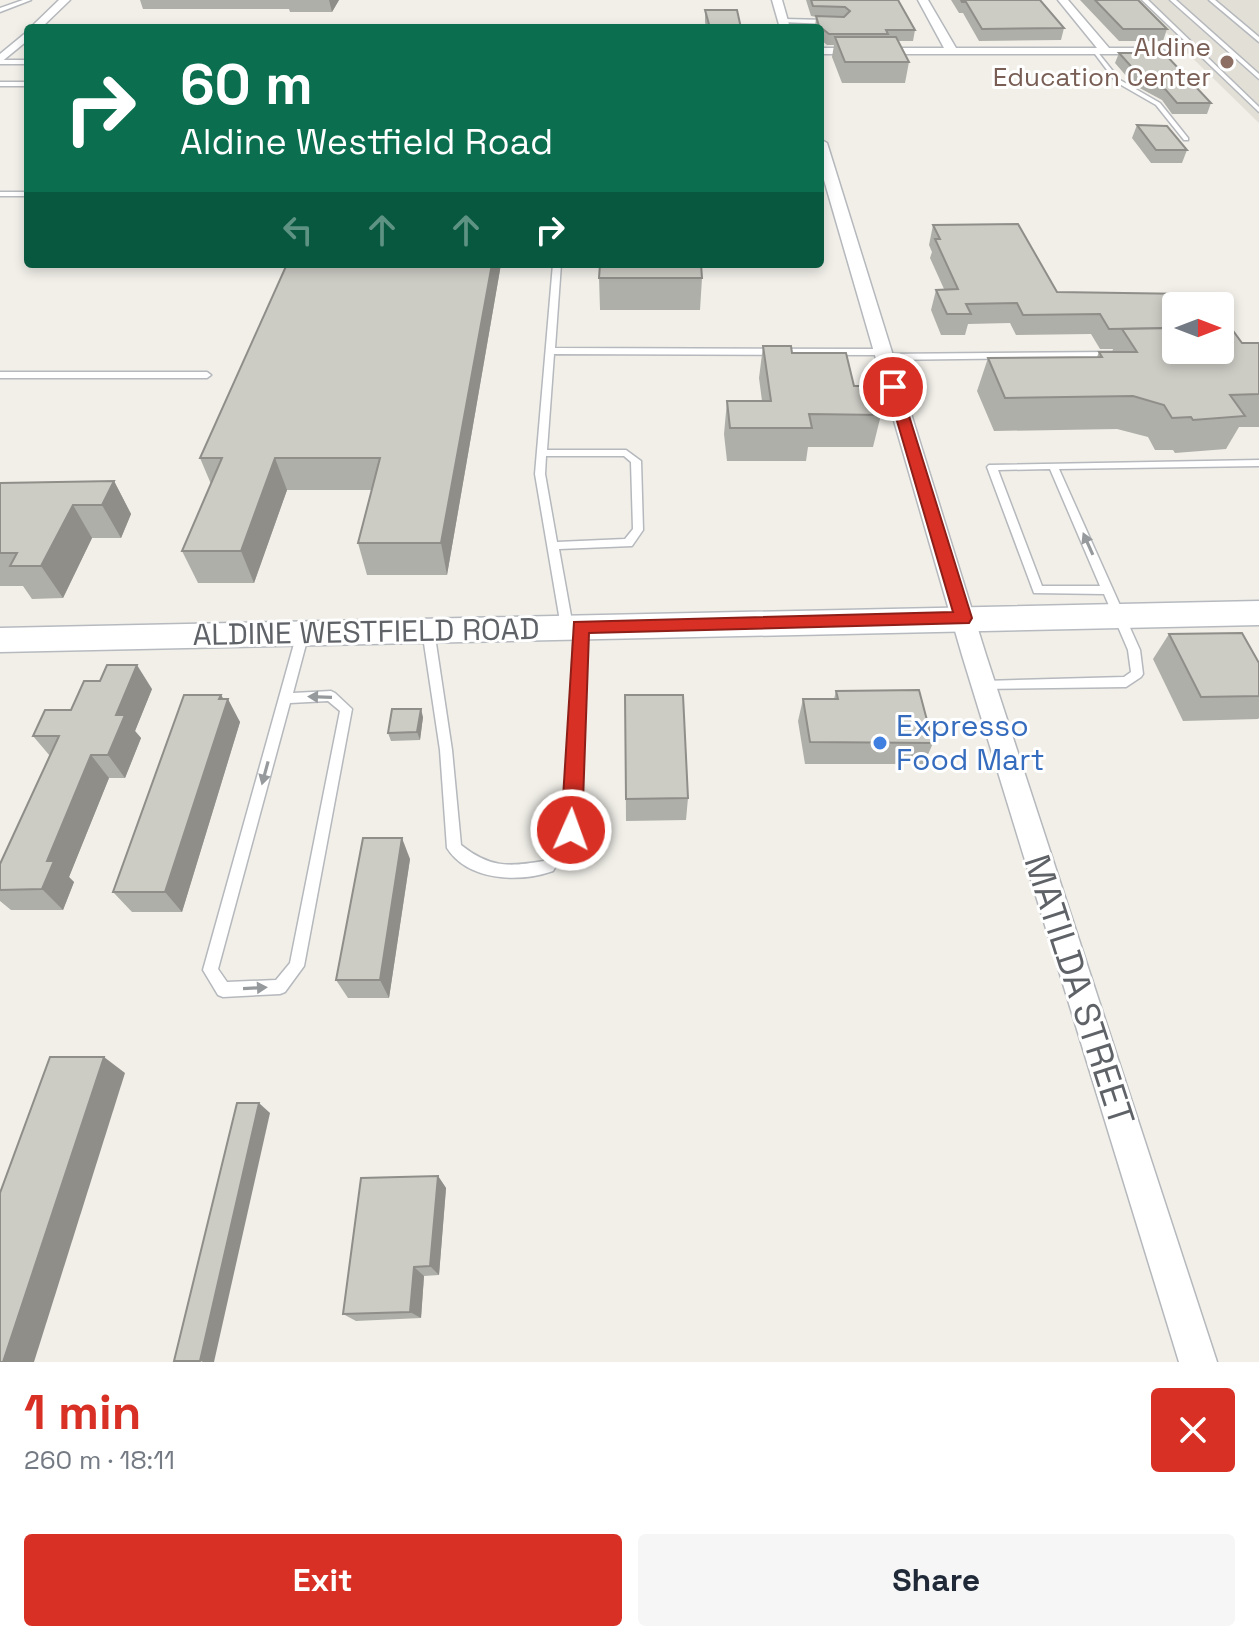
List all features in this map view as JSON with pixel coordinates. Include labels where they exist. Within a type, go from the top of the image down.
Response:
[{"type":"main road","name":"ALDINE WESTFIELD ROAD","points":[[0,640],[963,618],[1114,603],[1259,613]]},
{"type":"street","points":[[39,24],[65,0]]},
{"type":"street","points":[[777,0],[784,24]]},
{"type":"street","points":[[923,0],[952,51]]},
{"type":"street","points":[[1063,0],[1103,47],[1098,51]]},
{"type":"street","points":[[0,61],[24,38]]},
{"type":"street","points":[[824,51],[1159,51]]},
{"type":"street","name":"MATILDA STREET","points":[[824,156],[984,686],[1198,1362]]},
{"type":"lane","points":[[0,10],[28,0]]},
{"type":"lane","points":[[1145,0],[1259,110]]},
{"type":"lane","points":[[1173,0],[1259,77]]},
{"type":"lane","points":[[1212,0],[1259,40]]},
{"type":"lane","points":[[800,24],[832,22]]},
{"type":"lane","points":[[1098,51],[1118,81],[1158,104],[1186,139]]},
{"type":"lane","points":[[0,61],[24,62]]},
{"type":"lane","points":[[0,84],[24,84]]},
{"type":"lane","points":[[0,194],[24,194]]},
{"type":"lane","points":[[428,630],[446,750],[454,848],[474,865],[505,874],[548,867],[571,830],[573,627],[553,546],[540,474],[557,268]]},
{"type":"lane","points":[[550,351],[1119,355]]},
{"type":"lane","points":[[0,375],[207,375]]},
{"type":"lane","points":[[542,453],[626,453],[636,461],[638,530],[628,543],[553,546]]},
{"type":"lane","points":[[1114,603],[1038,590],[992,467],[1259,463]]},
{"type":"lane","points":[[984,686],[1126,682],[1137,674],[1138,664],[1114,603],[1054,468]]},
{"type":"lane","points":[[285,698],[331,696],[346,709],[297,966],[280,987],[223,990],[210,970],[285,698],[303,633]]},
{"type":"shaded area","name":"Aldine Education Center","points":[[1133,0],[1259,0],[1259,123]]},
{"type":"building","points":[[811,0],[898,0],[915,30],[886,30],[888,34],[829,34],[824,30],[824,24],[818,24],[816,16],[844,17],[850,11],[845,7],[813,6]]},
{"type":"building","points":[[961,0],[1040,0],[1064,28],[982,29],[966,2]]},
{"type":"building","points":[[1095,0],[1138,0],[1167,29],[1123,29]]},
{"type":"building","points":[[705,10],[737,10],[740,24],[709,24]]},
{"type":"building","points":[[835,37],[896,37],[909,62],[845,62]]},
{"type":"building","points":[[1119,53],[1164,53],[1211,103],[1177,103],[1166,90],[1138,74]]},
{"type":"building","points":[[1137,125],[1167,126],[1187,150],[1156,150]]},
{"type":"building","points":[[1018,224],[1057,292],[1162,294],[1162,328],[1109,329],[1100,314],[1023,315],[1017,303],[966,304],[971,314],[947,314],[936,290],[958,289],[935,239],[940,239],[933,225]]},
{"type":"building","points":[[285,268],[491,268],[441,543],[358,543],[380,458],[275,458],[241,551],[182,551],[222,458],[200,458]]},
{"type":"building","points":[[600,268],[701,268],[702,278],[599,278]]},
{"type":"building","points":[[1162,328],[1162,364],[1234,364],[1234,332],[1242,343],[1259,343],[1259,394],[1230,395],[1245,416],[1193,420],[1191,417],[1172,418],[1164,405],[1133,396],[1005,398],[988,358],[1102,357],[1099,352],[1137,352],[1122,329]]},
{"type":"building","points":[[763,346],[791,346],[792,353],[846,353],[854,386],[874,386],[881,415],[809,414],[812,428],[730,428],[727,401],[771,401]]},
{"type":"building","points":[[114,481],[102,505],[73,505],[41,566],[10,566],[17,553],[0,553],[0,483]]},
{"type":"building","points":[[1242,633],[1259,663],[1259,696],[1201,697],[1169,634]]},
{"type":"building","points":[[107,665],[137,665],[116,715],[125,715],[108,755],[91,755],[47,861],[54,861],[42,889],[0,890],[0,864],[59,736],[33,736],[45,710],[71,710],[84,681],[100,681]]},
{"type":"building","points":[[919,690],[933,743],[810,742],[803,699],[838,699],[836,691]]},
{"type":"building","points":[[184,695],[221,695],[219,699],[228,699],[165,892],[113,892]]},
{"type":"building","points":[[625,695],[683,695],[688,798],[626,799]]},
{"type":"building","points":[[392,709],[421,709],[417,732],[388,733]]},
{"type":"building","points":[[363,838],[402,838],[380,980],[336,980]]},
{"type":"building","points":[[50,1057],[104,1057],[3,1362],[0,1362],[0,1193]]},
{"type":"building","points":[[237,1103],[259,1103],[200,1361],[174,1361]]},
{"type":"building","points":[[438,1176],[430,1266],[414,1267],[410,1312],[343,1314],[361,1178]]},
{"type":"place","name":"Aldine Education Center","points":[[1227,62]]},
{"type":"place","name":"Expresso Food Mart","points":[[880,743]]},
{"type":"route","points":[[571,830],[580,627],[963,618],[893,387]]}]
